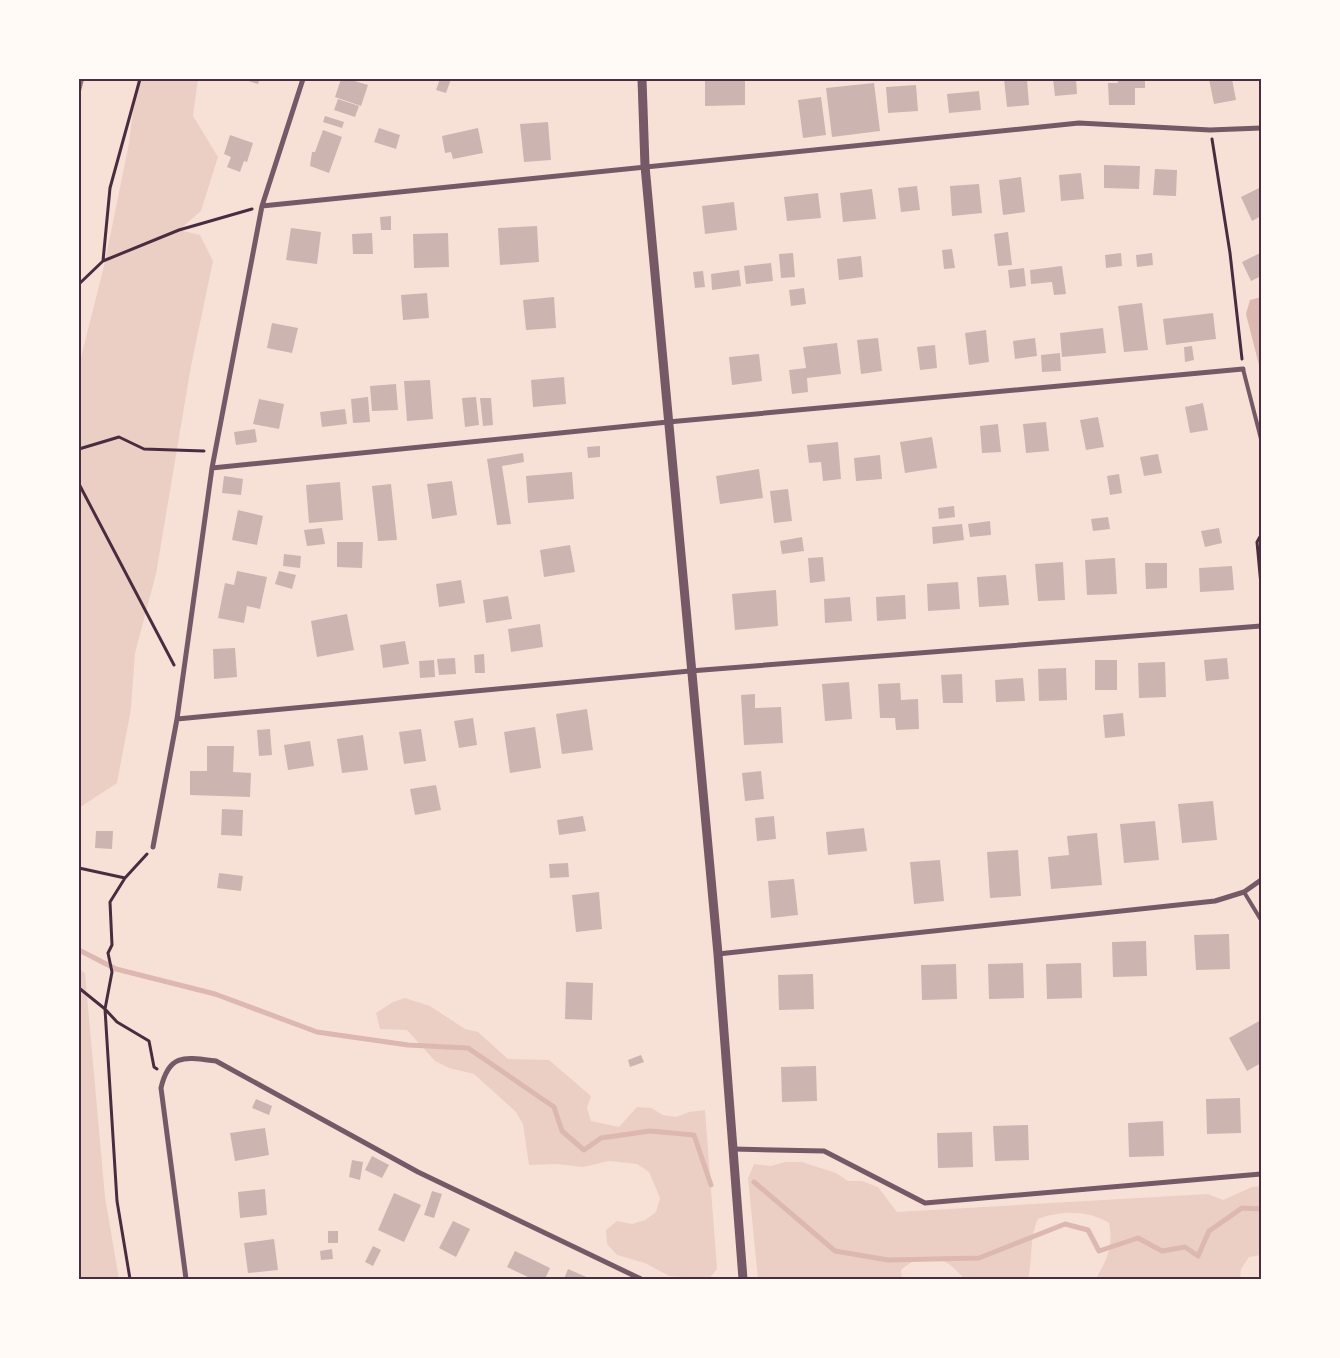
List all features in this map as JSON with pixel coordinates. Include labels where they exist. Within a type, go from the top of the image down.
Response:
[{"type":"street","points":[[153,847],[177,719],[212,468],[262,206],[303,79]]},
{"type":"street","points":[[642,79],[645,166],[690,671],[718,954],[743,1279]]},
{"type":"street","points":[[262,206],[1079,123],[1210,130],[1261,128]]},
{"type":"street","points":[[212,468],[668,422],[1243,369]]},
{"type":"street","points":[[177,719],[690,671],[1261,626]]},
{"type":"street","points":[[718,954],[1215,901],[1244,892],[1261,880]]},
{"type":"street","points":[[186,1279],[160,1088],[164,1073],[173,1062],[188,1058],[216,1061],[418,1172],[640,1279]]},
{"type":"street","points":[[733,1149],[824,1150],[926,1203],[1261,1174]]},
{"type":"lane","points":[[1243,369],[1261,439]]},
{"type":"lane","points":[[1244,892],[1261,920]]},
{"type":"path","points":[[103,261],[110,188],[140,79]]},
{"type":"path","points":[[1210,130],[1230,253],[1243,369]]},
{"type":"path","points":[[79,284],[103,261],[179,230],[262,206]]},
{"type":"path","points":[[79,449],[119,437],[144,449],[215,452]]},
{"type":"path","points":[[79,484],[182,681]]},
{"type":"path","points":[[1261,536],[1257,542],[1261,585]]},
{"type":"path","points":[[130,1279],[117,1201],[105,1009],[112,972],[108,953],[112,945],[110,902],[126,878],[153,847]]},
{"type":"path","points":[[79,868],[126,878]]},
{"type":"path","points":[[79,988],[105,1009],[117,1022],[149,1041],[154,1067],[164,1073]]},
{"type":"shaded area","points":[[137,79],[198,79],[193,116],[218,157],[201,211],[179,230],[200,235],[213,261],[191,366],[156,574],[135,653],[131,709],[117,783],[79,808],[79,365],[104,266],[129,143]]},
{"type":"shaded area","points":[[1261,297],[1261,373],[1246,314],[1250,300]]},
{"type":"shaded area","points":[[79,969],[85,973],[105,1197],[119,1279],[79,1279]]},
{"type":"shaded area","points":[[405,998],[430,1006],[465,1029],[478,1032],[508,1059],[549,1060],[591,1096],[587,1108],[591,1121],[619,1127],[637,1107],[651,1108],[663,1115],[676,1117],[689,1112],[705,1110],[717,1269],[709,1279],[669,1276],[645,1263],[617,1255],[607,1244],[606,1230],[617,1221],[632,1224],[645,1220],[656,1212],[660,1198],[649,1172],[637,1164],[609,1161],[583,1167],[556,1164],[529,1165],[523,1124],[516,1112],[474,1074],[449,1068],[435,1061],[407,1030],[380,1029],[376,1013],[393,1002]]},
{"type":"shaded area","points":[[785,1162],[802,1162],[836,1173],[848,1181],[862,1181],[878,1187],[897,1212],[1208,1194],[1223,1200],[1252,1187],[1261,1186],[1261,1255],[1249,1257],[1241,1269],[1240,1279],[1096,1279],[1110,1246],[1109,1223],[1093,1216],[1065,1213],[1038,1219],[1033,1234],[1028,1279],[964,1279],[950,1265],[935,1258],[927,1258],[918,1259],[901,1270],[902,1279],[758,1279],[748,1178],[754,1164],[771,1166]]},
{"type":"building","points":[[242,79],[260,79],[258,84]]},
{"type":"building","points":[[341,79],[348,79],[368,85],[361,106],[335,97]]},
{"type":"building","points":[[440,79],[451,79],[446,93],[436,90]]},
{"type":"building","points":[[705,79],[745,79],[745,105],[705,106]]},
{"type":"building","points":[[1004,79],[1027,79],[1029,105],[1007,107]]},
{"type":"building","points":[[1053,79],[1076,79],[1077,94],[1055,96]]},
{"type":"building","points":[[1117,79],[1145,79],[1145,88],[1135,88],[1135,105],[1109,105],[1108,83],[1118,83]]},
{"type":"building","points":[[1209,79],[1232,79],[1236,100],[1214,104]]},
{"type":"building","points":[[874,83],[880,131],[832,137],[826,88]]},
{"type":"building","points":[[916,85],[918,111],[888,113],[886,87]]},
{"type":"building","points":[[979,91],[981,110],[949,113],[947,94]]},
{"type":"building","points":[[821,97],[826,135],[803,138],[798,100]]},
{"type":"building","points":[[338,99],[359,106],[355,117],[334,110]]},
{"type":"building","points":[[325,116],[344,122],[342,128],[323,122]]},
{"type":"building","points":[[548,122],[551,160],[524,162],[520,124]]},
{"type":"building","points":[[379,128],[400,135],[396,149],[374,142]]},
{"type":"building","points":[[478,128],[483,153],[453,159],[451,152],[445,153],[442,136]]},
{"type":"building","points":[[323,130],[342,137],[329,173],[310,166],[312,152],[315,152]]},
{"type":"building","points":[[230,135],[253,143],[247,162],[244,161],[240,172],[227,167],[231,157],[224,154]]},
{"type":"building","points":[[1104,165],[1140,166],[1139,189],[1104,188]]},
{"type":"building","points":[[1155,169],[1177,170],[1176,196],[1153,195]]},
{"type":"building","points":[[1081,173],[1084,199],[1061,201],[1059,175]]},
{"type":"building","points":[[1021,177],[1025,212],[1003,215],[999,180]]},
{"type":"building","points":[[979,184],[982,213],[952,216],[950,186]]},
{"type":"building","points":[[917,186],[920,210],[901,212],[898,188]]},
{"type":"building","points":[[1261,187],[1261,216],[1252,221],[1241,197]]},
{"type":"building","points":[[872,189],[876,219],[843,222],[840,193]]},
{"type":"building","points":[[818,193],[821,218],[787,221],[784,197]]},
{"type":"building","points":[[734,202],[737,230],[705,234],[702,206]]},
{"type":"building","points":[[391,216],[391,230],[381,230],[380,217]]},
{"type":"building","points":[[537,226],[539,262],[500,265],[498,228]]},
{"type":"building","points":[[291,228],[321,232],[317,264],[286,260]]},
{"type":"building","points":[[1008,232],[1012,265],[998,266],[994,234]]},
{"type":"building","points":[[372,233],[373,254],[353,254],[352,234]]},
{"type":"building","points":[[448,233],[449,267],[414,268],[413,234]]},
{"type":"building","points":[[952,249],[955,268],[944,269],[942,250]]},
{"type":"building","points":[[793,253],[795,277],[781,278],[779,254]]},
{"type":"building","points":[[1121,253],[1122,266],[1106,268],[1105,255]]},
{"type":"building","points":[[1152,253],[1153,265],[1137,267],[1136,255]]},
{"type":"building","points":[[1260,253],[1261,276],[1251,281],[1242,262]]},
{"type":"building","points":[[861,256],[863,277],[839,280],[837,259]]},
{"type":"building","points":[[771,263],[773,281],[746,284],[744,266]]},
{"type":"building","points":[[1062,266],[1066,294],[1054,295],[1052,282],[1031,284],[1030,270]]},
{"type":"building","points":[[1024,268],[1026,286],[1010,288],[1008,270]]},
{"type":"building","points":[[739,270],[741,286],[712,290],[711,274]]},
{"type":"building","points":[[703,271],[705,287],[695,288],[693,272]]},
{"type":"building","points":[[804,288],[806,304],[791,306],[789,290]]},
{"type":"building","points":[[427,293],[429,318],[403,320],[401,295]]},
{"type":"building","points":[[554,297],[556,328],[526,330],[523,300]]},
{"type":"building","points":[[1142,303],[1148,350],[1124,352],[1118,306]]},
{"type":"building","points":[[1213,313],[1216,339],[1166,345],[1163,319]]},
{"type":"building","points":[[272,323],[298,328],[292,353],[267,348]]},
{"type":"building","points":[[1103,328],[1106,353],[1062,357],[1060,333]]},
{"type":"building","points":[[986,330],[989,362],[969,365],[965,333]]},
{"type":"building","points":[[878,338],[882,371],[861,374],[857,340]]},
{"type":"building","points":[[1035,338],[1037,356],[1015,359],[1013,341]]},
{"type":"building","points":[[837,343],[841,374],[807,378],[808,392],[792,394],[789,370],[806,368],[803,347]]},
{"type":"building","points":[[935,345],[937,368],[920,370],[917,347]]},
{"type":"building","points":[[1192,346],[1194,360],[1185,362],[1184,347]]},
{"type":"building","points":[[1060,353],[1061,371],[1042,372],[1041,355]]},
{"type":"building","points":[[759,354],[762,381],[732,385],[729,357]]},
{"type":"building","points":[[564,377],[566,404],[533,407],[531,380]]},
{"type":"building","points":[[430,380],[433,419],[407,421],[404,381]]},
{"type":"building","points":[[396,384],[398,410],[372,411],[370,386]]},
{"type":"building","points":[[368,397],[370,422],[353,423],[351,399]]},
{"type":"building","points":[[476,397],[479,425],[465,427],[462,398]]},
{"type":"building","points":[[480,398],[491,398],[493,425],[483,426]]},
{"type":"building","points":[[259,399],[284,404],[279,429],[253,424]]},
{"type":"building","points":[[1203,403],[1208,430],[1190,433],[1185,407]]},
{"type":"building","points":[[345,409],[347,424],[322,427],[320,412]]},
{"type":"building","points":[[1098,417],[1104,447],[1086,450],[1080,420]]},
{"type":"building","points":[[1046,422],[1049,451],[1026,453],[1023,424]]},
{"type":"building","points":[[998,424],[1001,452],[982,453],[980,426]]},
{"type":"building","points":[[255,429],[257,442],[236,445],[234,432]]},
{"type":"building","points":[[932,437],[937,468],[905,473],[900,442]]},
{"type":"building","points":[[838,442],[841,479],[823,481],[821,462],[809,463],[807,445]]},
{"type":"building","points":[[600,446],[600,457],[588,458],[587,447]]},
{"type":"building","points":[[523,453],[524,462],[502,466],[511,524],[497,525],[487,459]]},
{"type":"building","points":[[1158,454],[1162,473],[1144,476],[1140,457]]},
{"type":"building","points":[[880,455],[882,479],[856,481],[854,458]]},
{"type":"building","points":[[759,469],[763,498],[720,504],[716,476]]},
{"type":"building","points":[[572,472],[574,499],[528,503],[526,476]]},
{"type":"building","points":[[1119,474],[1122,493],[1110,495],[1107,476]]},
{"type":"building","points":[[224,476],[243,479],[241,495],[222,493]]},
{"type":"building","points":[[452,481],[457,515],[432,519],[427,484]]},
{"type":"building","points":[[340,482],[343,520],[309,523],[306,485]]},
{"type":"building","points":[[391,484],[397,540],[378,541],[372,486]]},
{"type":"building","points":[[788,489],[792,521],[774,523],[770,491]]},
{"type":"building","points":[[954,506],[955,517],[939,519],[938,508]]},
{"type":"building","points":[[238,510],[263,516],[257,545],[232,540]]},
{"type":"building","points":[[1108,517],[1110,529],[1093,531],[1091,519]]},
{"type":"building","points":[[990,521],[991,535],[970,537],[968,524]]},
{"type":"building","points":[[962,524],[964,540],[933,544],[932,527]]},
{"type":"building","points":[[322,528],[325,544],[307,546],[304,530]]},
{"type":"building","points":[[1219,528],[1222,543],[1205,547],[1201,531]]},
{"type":"building","points":[[802,537],[804,551],[782,554],[780,541]]},
{"type":"building","points":[[337,542],[363,542],[362,568],[337,567]]},
{"type":"building","points":[[570,545],[575,572],[544,577],[540,550]]},
{"type":"building","points":[[284,554],[301,556],[300,568],[283,566]]},
{"type":"building","points":[[823,557],[825,581],[810,583],[808,558]]},
{"type":"building","points":[[1115,558],[1117,594],[1087,595],[1085,560]]},
{"type":"building","points":[[1063,562],[1065,600],[1038,601],[1035,564]]},
{"type":"building","points":[[1145,563],[1167,563],[1167,588],[1146,589]]},
{"type":"building","points":[[1232,566],[1234,590],[1200,592],[1199,568]]},
{"type":"building","points":[[237,571],[267,577],[260,609],[247,606],[244,623],[218,618],[225,583],[234,585]]},
{"type":"building","points":[[279,571],[296,575],[292,589],[275,584]]},
{"type":"building","points":[[1006,575],[1009,605],[979,607],[977,577]]},
{"type":"building","points":[[461,580],[465,603],[439,607],[436,584]]},
{"type":"building","points":[[958,582],[960,609],[928,611],[927,584]]},
{"type":"building","points":[[776,590],[778,626],[735,630],[732,594]]},
{"type":"building","points":[[905,595],[906,619],[877,621],[876,597]]},
{"type":"building","points":[[508,596],[512,619],[486,623],[483,600]]},
{"type":"building","points":[[850,597],[852,621],[825,623],[824,599]]},
{"type":"building","points":[[347,614],[354,650],[317,657],[311,621]]},
{"type":"building","points":[[540,624],[543,647],[511,652],[508,629]]},
{"type":"building","points":[[405,641],[409,664],[383,668],[380,645]]},
{"type":"building","points":[[235,648],[237,677],[214,679],[213,649]]},
{"type":"building","points":[[484,654],[485,673],[475,673],[474,655]]},
{"type":"building","points":[[455,658],[456,674],[439,675],[437,659]]},
{"type":"building","points":[[1227,658],[1229,679],[1206,681],[1204,660]]},
{"type":"building","points":[[434,660],[435,677],[420,678],[419,661]]},
{"type":"building","points":[[1095,660],[1117,660],[1117,690],[1095,690]]},
{"type":"building","points":[[1165,662],[1166,697],[1139,698],[1138,663]]},
{"type":"building","points":[[1066,668],[1067,700],[1039,701],[1038,669]]},
{"type":"building","points":[[962,674],[963,703],[943,703],[941,675]]},
{"type":"building","points":[[1023,678],[1025,701],[996,702],[995,680]]},
{"type":"building","points":[[849,682],[852,719],[825,721],[822,684]]},
{"type":"building","points":[[900,683],[901,700],[918,699],[919,729],[896,730],[895,718],[880,718],[878,684]]},
{"type":"building","points":[[755,694],[755,708],[781,707],[783,743],[744,745],[741,695]]},
{"type":"building","points":[[587,709],[593,750],[562,754],[556,714]]},
{"type":"building","points":[[1123,713],[1125,736],[1105,738],[1103,715]]},
{"type":"building","points":[[473,718],[477,745],[459,748],[454,721]]},
{"type":"building","points":[[535,727],[541,768],[510,773],[504,732]]},
{"type":"building","points":[[270,729],[272,755],[259,756],[257,730]]},
{"type":"building","points":[[421,729],[426,761],[404,764],[399,732]]},
{"type":"building","points":[[363,735],[368,770],[342,773],[337,739]]},
{"type":"building","points":[[310,741],[314,766],[288,770],[284,745]]},
{"type":"building","points":[[207,746],[234,746],[233,772],[251,773],[250,797],[190,795],[190,771],[207,771]]},
{"type":"building","points":[[761,771],[764,799],[745,801],[742,773]]},
{"type":"building","points":[[436,785],[441,810],[415,815],[410,789]]},
{"type":"building","points":[[1213,801],[1217,840],[1182,843],[1178,804]]},
{"type":"building","points":[[222,809],[243,810],[242,836],[221,835]]},
{"type":"building","points":[[583,816],[586,831],[559,835],[557,820]]},
{"type":"building","points":[[774,816],[776,839],[757,841],[755,818]]},
{"type":"building","points":[[1155,821],[1159,860],[1124,863],[1120,824]]},
{"type":"building","points":[[864,828],[867,851],[828,855],[826,832]]},
{"type":"building","points":[[96,831],[113,831],[112,849],[95,848]]},
{"type":"building","points":[[1097,833],[1102,885],[1051,889],[1048,857],[1069,855],[1067,836]]},
{"type":"building","points":[[1018,850],[1021,896],[990,898],[987,852]]},
{"type":"building","points":[[940,860],[944,901],[914,904],[910,862]]},
{"type":"building","points":[[568,863],[569,877],[550,878],[549,864]]},
{"type":"building","points":[[219,873],[243,876],[241,891],[217,888]]},
{"type":"building","points":[[794,879],[798,915],[771,918],[768,881]]},
{"type":"building","points":[[599,892],[602,929],[576,932],[572,895]]},
{"type":"building","points":[[1229,934],[1230,969],[1196,970],[1194,935]]},
{"type":"building","points":[[1146,941],[1147,976],[1113,977],[1112,942]]},
{"type":"building","points":[[1023,963],[1024,998],[989,999],[988,964]]},
{"type":"building","points":[[1081,963],[1082,998],[1047,999],[1046,964]]},
{"type":"building","points":[[956,964],[957,999],[922,1000],[921,965]]},
{"type":"building","points":[[813,974],[814,1009],[779,1010],[778,975]]},
{"type":"building","points":[[566,982],[593,983],[592,1020],[565,1019]]},
{"type":"building","points":[[1261,1020],[1261,1063],[1247,1071],[1229,1038]]},
{"type":"building","points":[[641,1055],[644,1062],[630,1067],[628,1060]]},
{"type":"building","points":[[816,1066],[817,1101],[782,1102],[781,1067]]},
{"type":"building","points":[[1240,1098],[1241,1133],[1207,1134],[1206,1099]]},
{"type":"building","points":[[256,1099],[272,1106],[269,1115],[252,1108]]},
{"type":"building","points":[[1163,1121],[1164,1156],[1129,1157],[1128,1123]]},
{"type":"building","points":[[1028,1125],[1029,1160],[995,1161],[993,1126]]},
{"type":"building","points":[[265,1128],[269,1155],[235,1161],[230,1133]]},
{"type":"building","points":[[972,1132],[973,1167],[938,1168],[937,1133]]},
{"type":"building","points":[[372,1156],[389,1165],[382,1178],[365,1170]]},
{"type":"building","points":[[352,1160],[363,1162],[360,1180],[349,1177]]},
{"type":"building","points":[[265,1189],[267,1215],[240,1218],[238,1192]]},
{"type":"building","points":[[432,1191],[442,1194],[434,1218],[424,1215]]},
{"type":"building","points":[[394,1193],[421,1205],[404,1242],[378,1230]]},
{"type":"building","points":[[453,1221],[470,1229],[456,1257],[439,1248]]},
{"type":"building","points":[[328,1231],[338,1231],[338,1243],[328,1243]]},
{"type":"building","points":[[274,1239],[278,1270],[248,1273],[244,1243]]},
{"type":"building","points":[[373,1246],[381,1250],[373,1266],[365,1262]]},
{"type":"building","points":[[332,1249],[333,1259],[321,1260],[320,1251]]},
{"type":"building","points":[[515,1251],[550,1268],[545,1279],[532,1279],[507,1267]]},
{"type":"building","points":[[568,1269],[591,1279],[564,1279]]},
{"type":"waterway","points":[[79,950],[116,969],[215,994],[317,1032],[408,1045],[468,1048],[554,1107],[562,1131],[584,1150],[601,1138],[650,1131],[694,1135],[711,1185]]},
{"type":"waterway","points":[[754,1182],[835,1251],[888,1260],[979,1258],[1065,1224],[1088,1230],[1099,1251],[1138,1238],[1162,1251],[1185,1247],[1198,1256],[1209,1231],[1242,1208],[1261,1209]]},
{"type":"railway","points":[[79,91],[82,79]]}]
